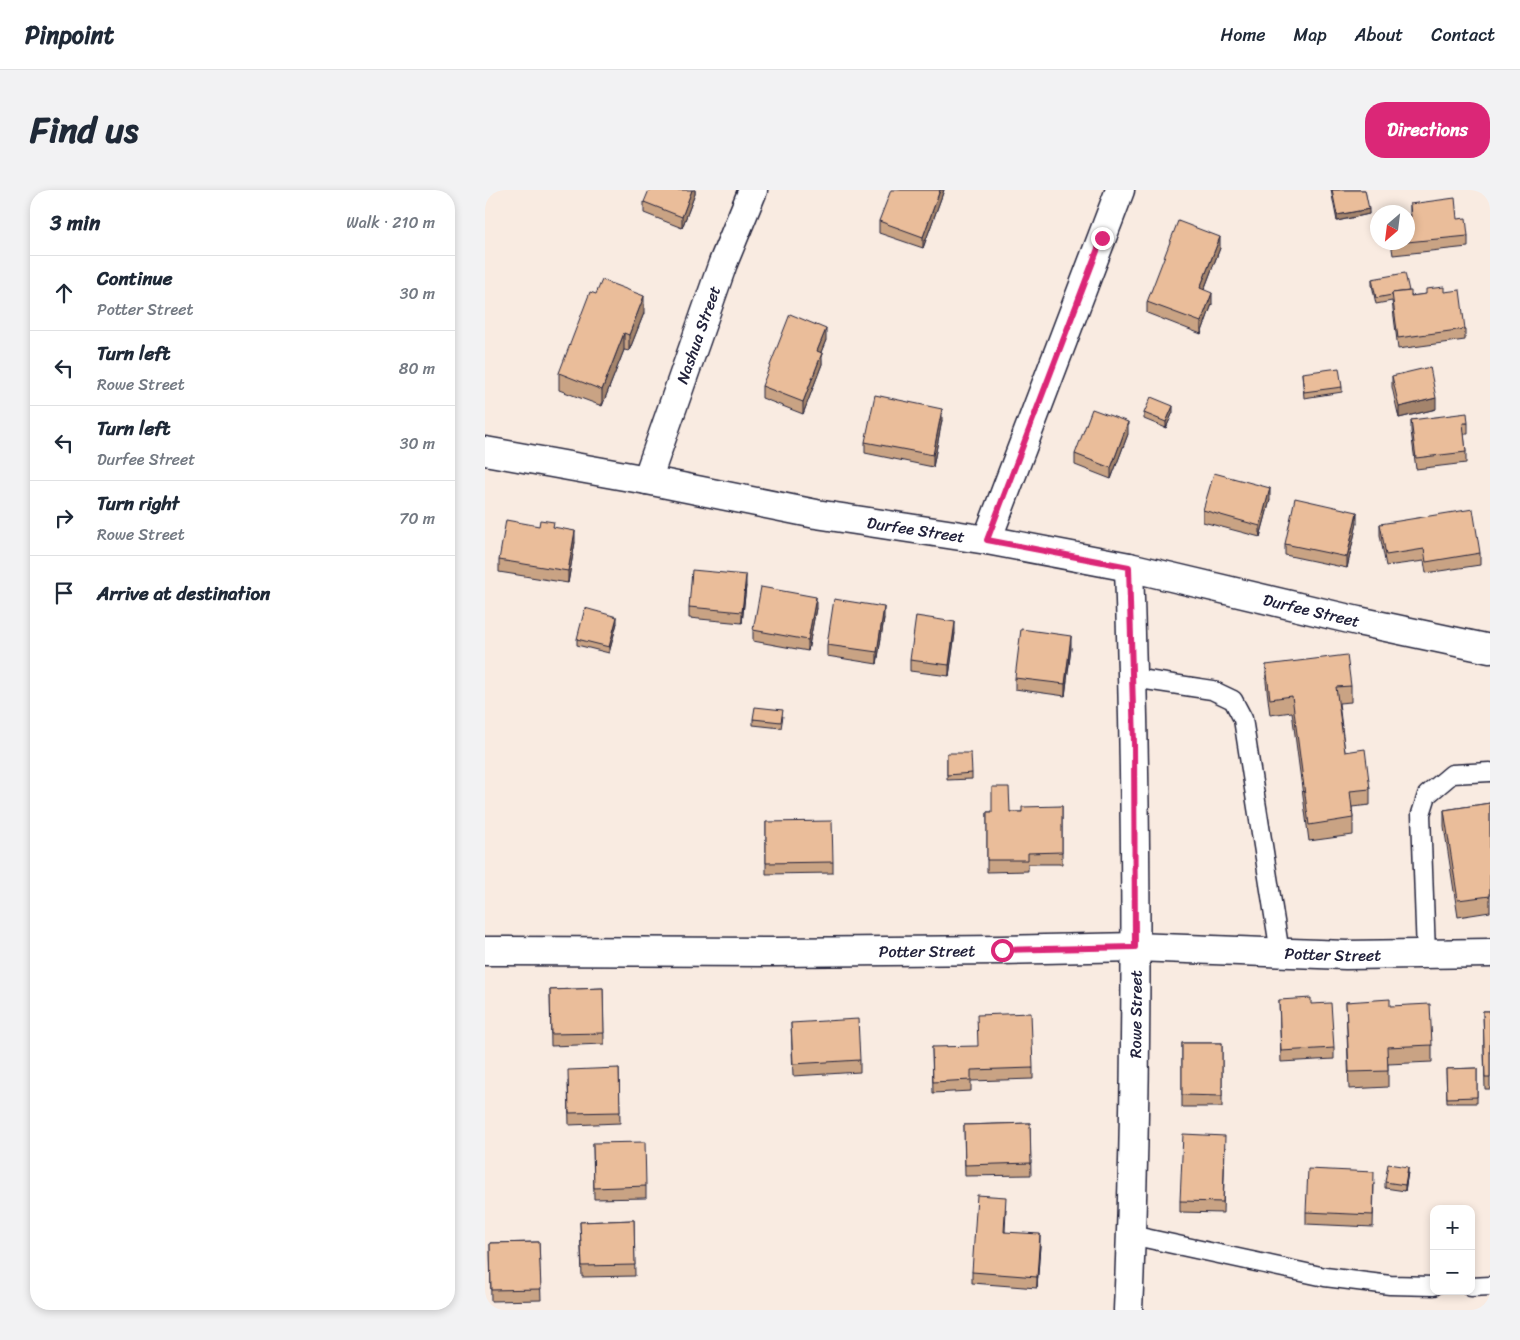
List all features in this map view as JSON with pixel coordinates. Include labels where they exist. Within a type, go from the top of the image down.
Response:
[{"type":"street","name":"Nashua Street","points":[[647,480],[723,263],[753,190]]},
{"type":"street","points":[[987,540],[1120,190]]},
{"type":"street","name":"Durfee Street","points":[[485,450],[816,514],[987,540],[1129,567],[1358,621],[1490,649]]},
{"type":"street","name":"Rowe Street","points":[[1128,1310],[1134,1131],[1135,947],[1133,678],[1129,567]]},
{"type":"street","name":"Potter Street","points":[[485,950],[774,952],[1135,947],[1346,955],[1490,953]]},
{"type":"lane","points":[[1133,678],[1212,690],[1233,700],[1240,713],[1245,729],[1280,953]]},
{"type":"lane","points":[[1426,954],[1421,814],[1427,795],[1452,774],[1490,772]]},
{"type":"lane","points":[[1131,1235],[1325,1277],[1390,1285],[1430,1286]]},
{"type":"lane","points":[[1475,1287],[1490,1286]]},
{"type":"building","points":[[649,190],[692,190],[682,217],[644,202]]},
{"type":"building","points":[[891,190],[940,190],[923,237],[879,221]]},
{"type":"building","points":[[1332,190],[1365,190],[1369,209],[1337,215]]},
{"type":"building","points":[[1455,198],[1457,219],[1466,218],[1468,236],[1415,241],[1415,205],[1410,204]]},
{"type":"building","points":[[1178,221],[1220,237],[1200,288],[1212,293],[1201,322],[1147,302]]},
{"type":"building","points":[[1405,273],[1409,291],[1392,293],[1392,295],[1376,298],[1372,279]]},
{"type":"building","points":[[602,280],[644,296],[629,335],[624,333],[602,390],[559,373],[590,292],[596,294]]},
{"type":"building","points":[[1444,287],[1444,292],[1460,290],[1465,329],[1398,338],[1392,293],[1411,291],[1411,296],[1426,294],[1426,289]]},
{"type":"building","points":[[790,314],[826,329],[817,351],[822,353],[803,402],[762,386]]},
{"type":"building","points":[[1430,367],[1436,398],[1399,407],[1392,376]]},
{"type":"building","points":[[1339,368],[1342,387],[1304,392],[1302,373]]},
{"type":"building","points":[[875,395],[942,409],[933,455],[865,442]]},
{"type":"building","points":[[1151,397],[1173,406],[1166,422],[1144,413]]},
{"type":"building","points":[[1092,409],[1128,422],[1111,468],[1075,454]]},
{"type":"building","points":[[1467,413],[1468,423],[1463,423],[1466,452],[1416,458],[1411,420]]},
{"type":"building","points":[[1214,473],[1270,488],[1260,526],[1203,510]]},
{"type":"building","points":[[1295,498],[1357,512],[1347,557],[1285,544]]},
{"type":"building","points":[[1473,509],[1480,553],[1426,562],[1424,549],[1386,555],[1380,524]]},
{"type":"building","points":[[506,520],[539,526],[540,520],[554,522],[553,527],[575,531],[568,571],[499,560]]},
{"type":"building","points":[[692,570],[746,575],[742,612],[689,607]]},
{"type":"building","points":[[761,587],[816,597],[808,640],[753,630]]},
{"type":"building","points":[[834,599],[884,607],[877,652],[827,645]]},
{"type":"building","points":[[585,608],[617,617],[609,647],[577,639]]},
{"type":"building","points":[[916,616],[955,622],[949,665],[910,660]]},
{"type":"building","points":[[1021,629],[1071,636],[1065,684],[1015,678]]},
{"type":"building","points":[[1347,655],[1351,686],[1336,687],[1345,752],[1365,749],[1370,789],[1350,791],[1353,818],[1309,825],[1292,696],[1270,699],[1266,665]]},
{"type":"building","points":[[755,707],[783,710],[781,722],[753,719]]},
{"type":"building","points":[[947,753],[971,753],[972,773],[947,775]]},
{"type":"building","points":[[992,787],[1009,787],[1010,812],[1022,812],[1022,807],[1062,806],[1062,852],[1028,853],[1028,860],[987,860],[987,812],[992,812]]},
{"type":"building","points":[[1490,803],[1490,896],[1458,900],[1444,810]]},
{"type":"building","points":[[832,821],[833,862],[766,863],[766,822]]},
{"type":"building","points":[[603,988],[604,1033],[551,1034],[550,990]]},
{"type":"building","points":[[1311,998],[1311,1004],[1331,1003],[1334,1048],[1281,1051],[1279,1000]]},
{"type":"building","points":[[1390,999],[1390,1006],[1430,1004],[1432,1045],[1387,1047],[1388,1071],[1349,1072],[1346,1002]]},
{"type":"building","points":[[1483,1011],[1490,1011],[1490,1078],[1485,1078]]},
{"type":"building","points":[[1031,1013],[1033,1068],[971,1070],[971,1080],[933,1082],[932,1047],[978,1046],[977,1015]]},
{"type":"building","points":[[858,1019],[860,1060],[793,1064],[791,1023]]},
{"type":"building","points":[[1182,1043],[1222,1043],[1222,1096],[1182,1095]]},
{"type":"building","points":[[619,1068],[620,1112],[569,1113],[568,1070]]},
{"type":"building","points":[[1477,1068],[1477,1097],[1447,1098],[1446,1069]]},
{"type":"building","points":[[1030,1123],[1031,1163],[965,1165],[964,1125]]},
{"type":"building","points":[[1183,1134],[1225,1136],[1223,1202],[1180,1201]]},
{"type":"building","points":[[645,1142],[646,1186],[594,1188],[593,1143]]},
{"type":"building","points":[[1388,1164],[1408,1167],[1405,1185],[1385,1182]]},
{"type":"building","points":[[1308,1169],[1374,1172],[1373,1215],[1306,1212]]},
{"type":"building","points":[[977,1195],[1006,1197],[1004,1232],[1040,1234],[1037,1277],[972,1272]]},
{"type":"building","points":[[634,1220],[635,1265],[582,1266],[580,1222]]},
{"type":"building","points":[[539,1242],[541,1289],[491,1290],[490,1243]]},
{"type":"route","points":[[1002,950],[1135,947],[1133,678],[1129,567],[987,540],[1102,238]]}]
